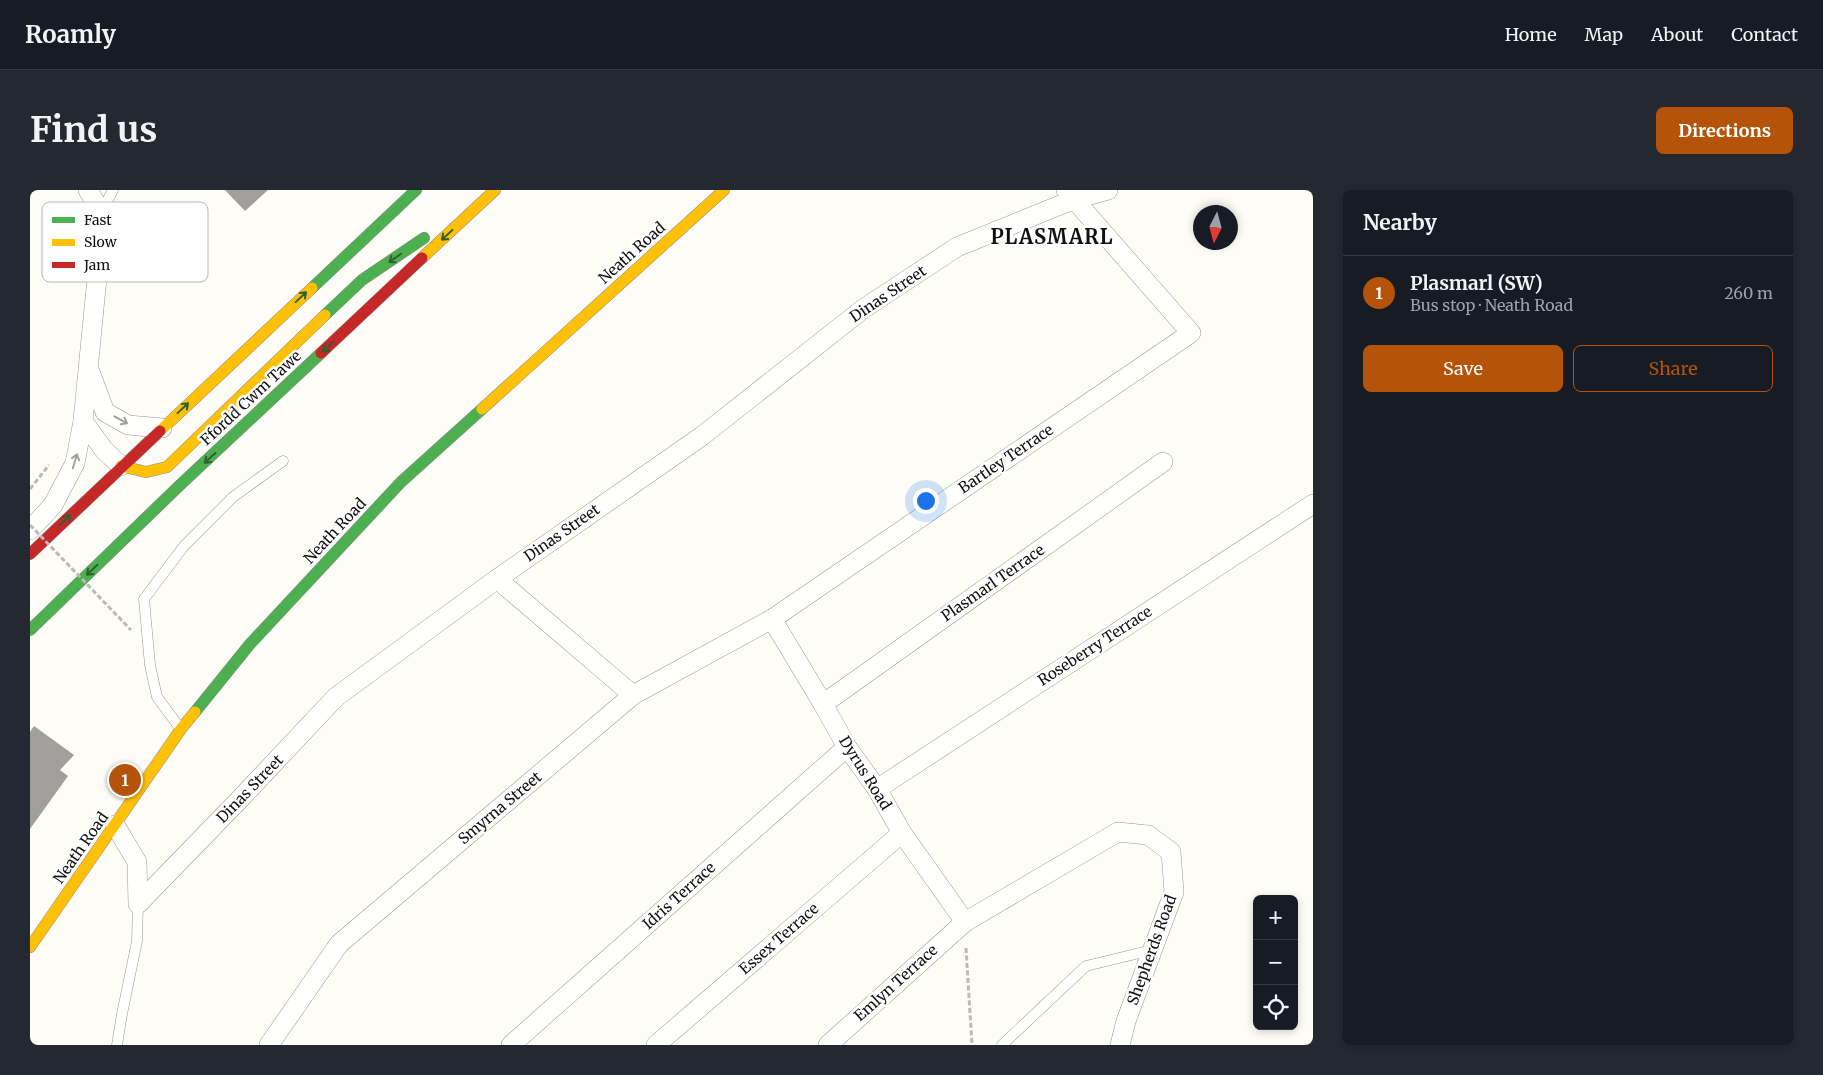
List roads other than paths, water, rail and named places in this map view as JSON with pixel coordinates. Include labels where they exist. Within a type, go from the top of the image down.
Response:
[{"type":"main road","points":[[30,554],[121,466],[416,190]]},
{"type":"main road","points":[[121,466],[146,472],[167,466],[362,280],[494,190]]},
{"type":"main road","name":"Ffordd Cwm Tawe","points":[[30,630],[180,485],[494,190]]},
{"type":"main road","name":"Neath Road","points":[[30,947],[181,729],[250,644],[401,482],[724,190]]},
{"type":"street","points":[[88,190],[95,202]]},
{"type":"street","name":"Dinas Street","points":[[138,904],[336,698],[497,579],[702,436],[871,304],[958,247],[1070,195],[1102,191]]},
{"type":"street","name":"Bartley Terrace","points":[[772,619],[1191,332],[1070,195]]},
{"type":"street","points":[[30,530],[53,505],[75,464],[83,421],[96,282]]},
{"type":"street","points":[[88,367],[105,412],[128,425],[162,428]]},
{"type":"street","points":[[83,421],[104,450],[121,466]]},
{"type":"street","name":"Plasmarl Terrace","points":[[823,704],[1163,462]]},
{"type":"street","name":"Roseberry Terrace","points":[[876,789],[1313,504]]},
{"type":"street","points":[[497,579],[633,695]]},
{"type":"street","name":"Smyrna Street","points":[[269,1045],[339,944],[633,695],[772,619]]},
{"type":"street","name":"Dyrus Road","points":[[772,619],[847,747],[876,789],[902,833],[965,922]]},
{"type":"street","name":"Idris Terrace","points":[[511,1045],[847,747]]},
{"type":"street","points":[[115,825],[137,862],[138,904]]},
{"type":"street","name":"Emlyn Terrace","points":[[828,1045],[965,922],[1118,832]]},
{"type":"street","name":"Shepherds Road","points":[[1118,832],[1148,835],[1171,852],[1174,892],[1126,1021],[1120,1045]]},
{"type":"street","name":"Essex Terrace","points":[[656,1045],[902,833]]},
{"type":"lane","points":[[106,202],[113,190]]},
{"type":"lane","points":[[181,729],[157,697],[150,665],[144,600],[184,546],[234,497],[283,461]]},
{"type":"lane","points":[[117,1045],[137,942],[138,904]]},
{"type":"lane","points":[[1002,1045],[1086,966],[1152,950]]},
{"type":"place","name":"Plasmarl (SW)","points":[[125,780]]},
{"type":"district","name":"PLASMARL","points":[[1052,237]]}]
